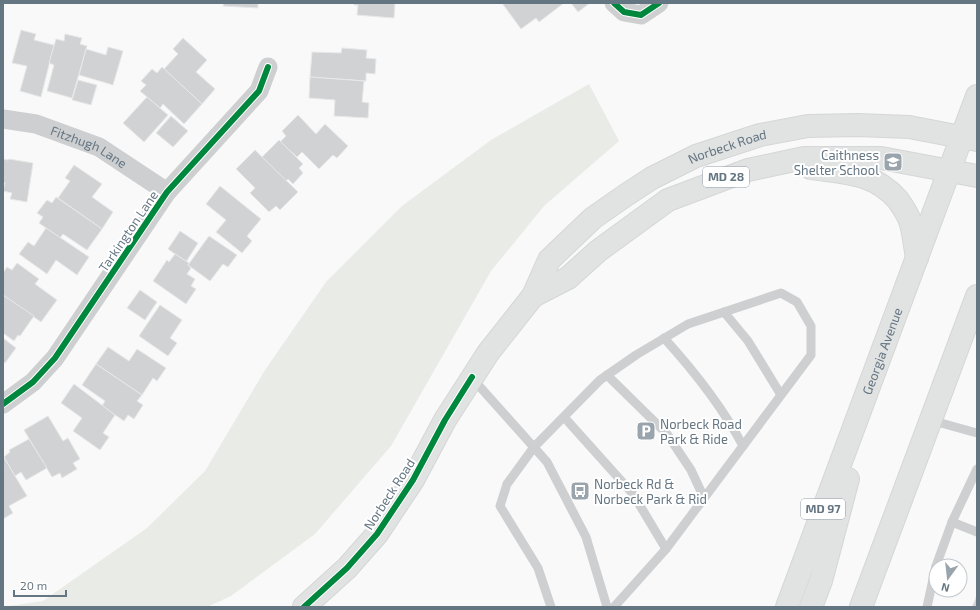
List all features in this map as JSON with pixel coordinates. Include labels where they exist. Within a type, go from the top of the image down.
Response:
[{"type":"main road","name":"Georgia Avenue","points":[[787,607],[951,171],[969,139],[977,96]]},
{"type":"main road","name":"Norbeck Road","points":[[304,607],[348,568],[377,534],[413,480],[445,420],[472,377],[488,353],[533,296],[549,260],[593,218],[652,178],[696,156],[760,135],[808,126],[858,125],[909,127],[969,139]]},
{"type":"main road","name":"Norbeck Road","points":[[533,296],[568,278],[598,251],[668,200],[748,170],[804,158],[881,158],[977,176]]},
{"type":"main road","points":[[780,163],[860,175],[875,180],[890,190],[902,206],[911,223],[917,259]]},
{"type":"main road","points":[[861,607],[977,296]]},
{"type":"main road","points":[[811,607],[821,581],[852,463],[860,411]]},
{"type":"street","points":[[614,3],[624,12],[641,15],[659,3]]},
{"type":"street","name":"Tarkington Lane","points":[[3,404],[33,382],[56,358],[167,192],[259,91],[268,67]]},
{"type":"street","name":"Fitzhugh Lane","points":[[3,119],[36,124],[99,147],[167,192]]},
{"type":"lane","points":[[551,607],[538,568],[500,506],[507,484],[534,447],[600,380],[688,324],[781,293],[797,302],[810,326],[811,355],[666,549],[614,607]]},
{"type":"lane","points":[[724,312],[748,341],[781,395]]},
{"type":"lane","points":[[664,338],[695,372],[732,426],[743,446]]},
{"type":"lane","points":[[607,375],[667,434],[691,470],[704,498]]},
{"type":"lane","points":[[472,377],[547,462],[586,537],[607,607]]},
{"type":"lane","points":[[564,418],[633,494],[666,549]]},
{"type":"lane","points":[[930,420],[977,433]]},
{"type":"lane","points":[[939,558],[952,522],[977,469]]},
{"type":"lane","points":[[952,522],[977,532]]},
{"type":"shaded area","points":[[589,84],[619,141],[544,206],[491,271],[391,446],[315,534],[231,596],[207,607],[3,607],[43,601],[147,528],[205,471],[265,370],[326,282],[402,206],[491,140]]},
{"type":"building","points":[[224,3],[258,3],[258,8],[223,6]]},
{"type":"building","points":[[354,3],[395,3],[394,18],[357,15],[358,5],[354,5]]},
{"type":"building","points":[[502,3],[564,3],[539,22],[536,18],[521,29]]},
{"type":"building","points":[[571,3],[590,3],[578,12]]},
{"type":"building","points":[[21,30],[36,34],[34,40],[54,45],[41,97],[20,91],[27,66],[12,63]]},
{"type":"building","points":[[65,34],[82,38],[80,44],[87,46],[72,98],[47,91],[54,65],[49,63],[56,39],[64,41]]},
{"type":"building","points":[[183,38],[207,60],[196,72],[215,89],[202,104],[164,69],[178,54],[173,49]]},
{"type":"building","points":[[108,47],[123,51],[113,85],[79,75],[86,49],[106,55]]},
{"type":"building","points":[[342,48],[367,50],[366,58],[376,59],[375,74],[366,73],[366,81],[310,77],[312,52],[341,53]]},
{"type":"building","points":[[162,67],[202,104],[184,124],[163,104],[160,108],[140,91],[146,85],[141,81],[152,69],[157,73]]},
{"type":"building","points":[[310,77],[364,81],[362,102],[369,103],[368,118],[334,116],[335,100],[309,98]]},
{"type":"building","points":[[78,80],[97,85],[91,105],[72,100]]},
{"type":"building","points":[[147,97],[168,115],[144,142],[123,123]]},
{"type":"building","points":[[298,115],[316,134],[325,124],[348,146],[337,158],[333,155],[319,169],[302,152],[297,157],[280,142],[286,136],[282,131]]},
{"type":"building","points":[[171,116],[188,131],[173,147],[156,133]]},
{"type":"building","points":[[279,140],[303,164],[299,168],[303,173],[293,184],[288,179],[286,181],[262,157]]},
{"type":"building","points":[[255,150],[298,192],[280,210],[276,206],[269,212],[250,193],[255,188],[236,169]]},
{"type":"building","points":[[3,159],[33,163],[27,202],[10,199],[12,193],[3,191],[5,183],[3,182]]},
{"type":"building","points":[[74,165],[102,184],[92,197],[113,212],[102,229],[58,198],[70,181],[65,178]]},
{"type":"building","points":[[220,186],[261,219],[247,236],[252,241],[242,253],[216,232],[226,220],[206,204]]},
{"type":"building","points":[[56,197],[102,229],[87,250],[63,234],[60,238],[39,223],[43,217],[37,213],[47,200],[52,203]]},
{"type":"building","points":[[46,228],[89,257],[77,275],[56,260],[47,274],[19,254],[28,242],[34,246]]},
{"type":"building","points":[[180,231],[198,243],[186,262],[168,249]]},
{"type":"building","points":[[209,236],[237,255],[228,267],[223,264],[210,281],[188,265]]},
{"type":"building","points":[[175,254],[189,263],[188,265],[191,268],[187,274],[195,279],[191,286],[196,289],[186,304],[153,281],[167,260],[169,262]]},
{"type":"building","points":[[17,263],[39,279],[35,284],[57,300],[41,322],[3,295],[3,273],[7,267],[12,270]]},
{"type":"building","points":[[140,290],[157,302],[145,320],[127,308]]},
{"type":"building","points":[[3,295],[34,316],[20,336],[18,335],[14,341],[3,333]]},
{"type":"building","points":[[160,305],[182,320],[170,338],[177,343],[168,356],[139,336]]},
{"type":"building","points":[[3,338],[16,348],[5,363],[3,362]]},
{"type":"building","points":[[108,347],[129,361],[137,349],[166,368],[157,381],[153,378],[142,395],[96,364]]},
{"type":"building","points":[[96,364],[142,395],[137,401],[143,405],[134,419],[128,415],[124,421],[102,406],[105,401],[82,385]]},
{"type":"building","points":[[74,384],[115,415],[103,433],[109,437],[100,450],[73,431],[82,418],[61,403]]},
{"type":"building","points":[[48,416],[63,441],[68,438],[80,459],[73,463],[77,469],[62,478],[60,473],[52,477],[24,430]]},
{"type":"building","points":[[29,439],[47,468],[26,480],[21,472],[15,476],[4,457],[10,452],[9,450]]},
{"type":"building","points":[[3,456],[27,496],[9,506],[13,513],[3,519]]},
{"type":"building","points":[[977,595],[977,607],[972,607]]},
{"type":"cycle path","points":[[614,3],[624,12],[641,15],[659,3]]},
{"type":"cycle path","points":[[3,404],[33,382],[55,358],[167,192],[259,91],[268,67]]},
{"type":"cycle path","points":[[304,607],[347,568],[377,534],[413,480],[445,420],[472,377]]},
{"type":"place","name":"Caithness Shelter School","points":[[893,162]]},
{"type":"place","name":"Norbeck Road Park & Ride","points":[[646,431]]},
{"type":"place","name":"Norbeck Rd & Norbeck Park & Rid","points":[[580,491]]}]
